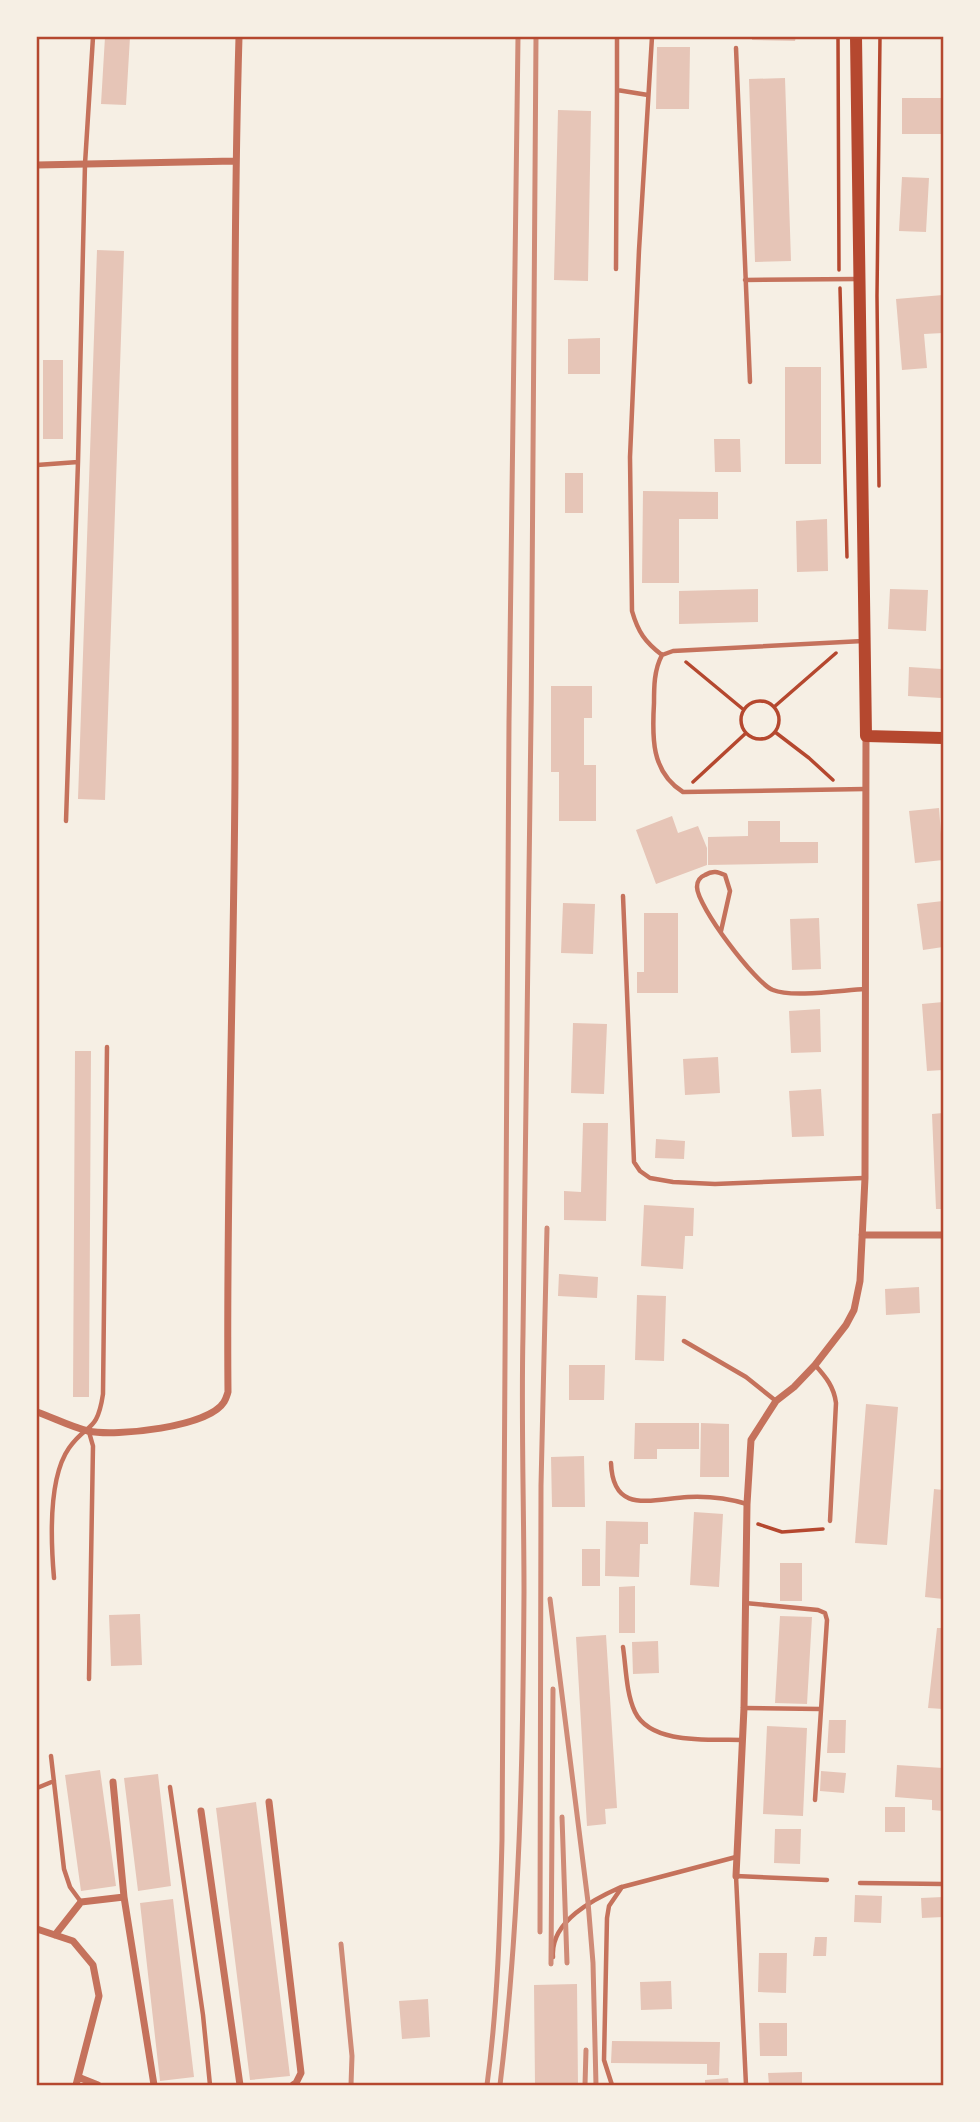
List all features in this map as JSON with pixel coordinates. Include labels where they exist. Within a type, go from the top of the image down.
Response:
[{"type":"main road","points":[[856,37],[866,736],[943,738]]},
{"type":"street","points":[[37,1412],[89,1431],[145,1432],[213,1412],[224,1404],[228,1392],[227,1244],[235,763],[235,161],[239,37]]},
{"type":"street","points":[[37,165],[235,161]]},
{"type":"street","points":[[736,1877],[743,1740],[746,1520],[751,1440],[776,1401],[815,1365],[839,1335],[854,1310],[860,1282],[865,1178],[866,736]]},
{"type":"street","points":[[862,1235],[943,1235]]},
{"type":"street","points":[[113,1782],[124,1896],[154,2085]]},
{"type":"street","points":[[269,1802],[302,2073],[293,2085]]},
{"type":"street","points":[[201,1811],[240,2085]]},
{"type":"street","points":[[55,1935],[81,1902],[124,1896]]},
{"type":"street","points":[[37,1929],[73,1941],[93,1965],[99,1996],[77,2081],[98,2085]]},
{"type":"lane","points":[[66,821],[85,164],[93,37]]},
{"type":"lane","points":[[616,270],[617,37]]},
{"type":"lane","points":[[652,37],[630,457],[632,611],[637,630],[647,644],[662,655]]},
{"type":"lane","points":[[736,48],[750,382]]},
{"type":"lane","points":[[617,90],[648,95]]},
{"type":"lane","points":[[745,280],[859,279]]},
{"type":"lane","points":[[37,465],[78,462]]},
{"type":"lane","points":[[864,641],[673,652],[662,655],[657,665],[654,687],[653,740],[657,760],[664,775],[672,786],[683,792],[867,789]]},
{"type":"lane","points":[[721,931],[730,891],[725,876],[717,871],[699,878],[696,885],[698,895],[721,931],[750,971],[769,989],[790,993],[865,989]]},
{"type":"lane","points":[[623,895],[634,1162],[640,1171],[650,1178],[673,1182],[715,1184],[865,1178]]},
{"type":"lane","points":[[54,1578],[52,1514],[59,1470],[69,1449],[89,1431],[100,1412],[103,1394],[107,1047]]},
{"type":"lane","points":[[684,1340],[746,1377],[776,1401]]},
{"type":"lane","points":[[815,1365],[827,1377],[835,1392],[830,1521]]},
{"type":"lane","points":[[89,1431],[93,1446],[89,1679]]},
{"type":"lane","points":[[611,1463],[615,1488],[622,1496],[652,1502],[688,1497],[727,1498],[747,1504]]},
{"type":"lane","points":[[744,1603],[818,1610],[825,1613],[827,1620],[815,1800]]},
{"type":"lane","points":[[622,1647],[634,1710],[652,1731],[684,1738],[743,1740]]},
{"type":"lane","points":[[744,1708],[820,1709]]},
{"type":"lane","points":[[51,1756],[64,1869],[70,1887],[81,1902]]},
{"type":"lane","points":[[37,1788],[54,1781]]},
{"type":"lane","points":[[170,1787],[203,2015],[210,2085]]},
{"type":"lane","points":[[553,1957],[553,1948],[566,1924],[588,1902],[622,1887],[737,1857]]},
{"type":"lane","points":[[746,2085],[736,1877],[827,1880]]},
{"type":"lane","points":[[860,1883],[943,1884]]},
{"type":"lane","points":[[612,2085],[604,2060],[607,1918],[612,1899],[622,1887]]},
{"type":"path","points":[[838,37],[839,279],[847,558]]},
{"type":"path","points":[[879,488],[877,296],[880,37]]},
{"type":"path","points":[[774,707],[849,642]]},
{"type":"path","points":[[673,652],[744,710]]},
{"type":"path","points":[[763,701],[774,707],[779,719],[775,732],[759,740],[746,733],[740,719],[750,703],[763,701]]},
{"type":"path","points":[[775,732],[844,790]]},
{"type":"path","points":[[683,792],[746,733]]},
{"type":"path","points":[[746,1520],[782,1532],[818,1530],[830,1521]]},
{"type":"building","points":[[105,37],[130,37],[126,105],[101,104]]},
{"type":"building","points":[[752,37],[796,37],[795,41],[752,40]]},
{"type":"building","points":[[657,47],[690,47],[689,109],[656,109]]},
{"type":"building","points":[[785,78],[791,261],[755,262],[749,79]]},
{"type":"building","points":[[902,98],[943,98],[943,134],[902,134]]},
{"type":"building","points":[[558,110],[591,111],[588,281],[554,280]]},
{"type":"building","points":[[902,177],[929,178],[926,232],[899,231]]},
{"type":"building","points":[[97,250],[124,251],[105,800],[78,799]]},
{"type":"building","points":[[943,295],[943,333],[924,334],[927,368],[902,370],[896,299]]},
{"type":"building","points":[[600,338],[600,374],[568,374],[568,339]]},
{"type":"building","points":[[43,360],[63,360],[63,439],[43,439]]},
{"type":"building","points":[[785,367],[821,367],[821,464],[785,464]]},
{"type":"building","points":[[714,439],[740,439],[741,472],[715,472]]},
{"type":"building","points":[[565,473],[583,473],[583,513],[565,513]]},
{"type":"building","points":[[643,491],[718,492],[718,519],[679,519],[679,583],[642,583]]},
{"type":"building","points":[[827,519],[828,571],[797,572],[796,521]]},
{"type":"building","points":[[758,589],[758,622],[679,624],[679,591]]},
{"type":"building","points":[[890,589],[928,590],[926,631],[888,629]]},
{"type":"building","points":[[909,667],[942,669],[941,698],[908,696]]},
{"type":"building","points":[[551,686],[592,686],[592,718],[584,718],[584,765],[596,765],[596,821],[559,821],[559,772],[551,772]]},
{"type":"building","points":[[939,808],[943,860],[915,863],[909,811]]},
{"type":"building","points":[[672,816],[678,833],[698,826],[707,848],[707,865],[656,884],[636,830]]},
{"type":"building","points":[[748,821],[780,821],[780,842],[818,842],[818,863],[708,865],[708,837],[748,836]]},
{"type":"building","points":[[943,901],[943,947],[923,950],[917,904]]},
{"type":"building","points":[[563,903],[595,904],[593,954],[561,953]]},
{"type":"building","points":[[644,913],[678,913],[678,993],[637,993],[637,972],[644,972]]},
{"type":"building","points":[[819,918],[821,969],[792,970],[790,919]]},
{"type":"building","points":[[943,1002],[943,1070],[927,1071],[922,1004]]},
{"type":"building","points":[[820,1009],[821,1052],[791,1053],[789,1011]]},
{"type":"building","points":[[573,1023],[607,1024],[604,1094],[571,1093]]},
{"type":"building","points":[[75,1051],[91,1051],[89,1397],[73,1397]]},
{"type":"building","points":[[718,1057],[720,1093],[685,1095],[683,1059]]},
{"type":"building","points":[[821,1089],[824,1136],[792,1137],[789,1091]]},
{"type":"building","points":[[943,1113],[943,1209],[936,1209],[932,1114]]},
{"type":"building","points":[[583,1123],[608,1123],[606,1221],[564,1220],[564,1191],[581,1192]]},
{"type":"building","points":[[656,1139],[685,1141],[684,1159],[655,1158]]},
{"type":"building","points":[[644,1205],[694,1208],[693,1236],[685,1236],[683,1269],[641,1266]]},
{"type":"building","points":[[559,1274],[598,1277],[597,1298],[558,1296]]},
{"type":"building","points":[[919,1287],[920,1313],[886,1315],[885,1289]]},
{"type":"building","points":[[637,1295],[666,1296],[664,1361],[635,1360]]},
{"type":"building","points":[[569,1365],[605,1365],[604,1400],[569,1400]]},
{"type":"building","points":[[866,1404],[898,1407],[887,1545],[855,1543]]},
{"type":"building","points":[[635,1423],[699,1423],[699,1449],[657,1449],[657,1459],[634,1459]]},
{"type":"building","points":[[701,1423],[729,1424],[729,1477],[700,1477]]},
{"type":"building","points":[[584,1456],[585,1507],[552,1507],[551,1457]]},
{"type":"building","points":[[934,1489],[943,1490],[943,1599],[925,1597]]},
{"type":"building","points":[[694,1512],[723,1514],[719,1587],[690,1585]]},
{"type":"building","points":[[606,1521],[648,1522],[648,1544],[640,1544],[639,1577],[605,1576]]},
{"type":"building","points":[[582,1549],[600,1549],[600,1586],[582,1586]]},
{"type":"building","points":[[780,1563],[802,1563],[802,1601],[780,1601]]},
{"type":"building","points":[[635,1586],[635,1633],[619,1633],[619,1587]]},
{"type":"building","points":[[140,1614],[142,1665],[111,1666],[109,1615]]},
{"type":"building","points":[[780,1616],[812,1617],[807,1704],[775,1703]]},
{"type":"building","points":[[937,1628],[943,1628],[943,1709],[928,1708]]},
{"type":"building","points":[[606,1635],[617,1808],[605,1809],[606,1824],[587,1826],[576,1637]]},
{"type":"building","points":[[658,1641],[659,1673],[633,1674],[632,1642]]},
{"type":"building","points":[[829,1720],[846,1720],[845,1753],[827,1753]]},
{"type":"building","points":[[767,1726],[807,1728],[803,1816],[763,1814]]},
{"type":"building","points":[[897,1765],[943,1768],[943,1811],[932,1810],[932,1800],[895,1797]]},
{"type":"building","points":[[100,1770],[116,1886],[81,1891],[65,1775]]},
{"type":"building","points":[[821,1771],[846,1773],[844,1793],[820,1791]]},
{"type":"building","points":[[158,1774],[171,1886],[138,1891],[124,1778]]},
{"type":"building","points":[[256,1802],[290,2076],[250,2080],[216,1808]]},
{"type":"building","points":[[885,1807],[905,1807],[905,1832],[885,1832]]},
{"type":"building","points":[[775,1829],[801,1829],[800,1864],[774,1863]]},
{"type":"building","points":[[855,1895],[882,1896],[881,1923],[854,1922]]},
{"type":"building","points":[[943,1897],[943,1917],[922,1918],[921,1898]]},
{"type":"building","points":[[173,1899],[194,2077],[160,2081],[140,1903]]},
{"type":"building","points":[[815,1937],[827,1937],[826,1956],[813,1956]]},
{"type":"building","points":[[759,1953],[787,1953],[786,1993],[758,1992]]},
{"type":"building","points":[[671,1981],[672,2009],[641,2010],[640,1982]]},
{"type":"building","points":[[577,1984],[578,2085],[535,2085],[534,1985]]},
{"type":"building","points":[[428,1999],[430,2037],[402,2039],[399,2001]]},
{"type":"building","points":[[759,2023],[787,2023],[787,2056],[760,2056]]},
{"type":"building","points":[[612,2041],[720,2042],[719,2075],[707,2075],[707,2064],[611,2063]]},
{"type":"building","points":[[802,2072],[802,2085],[769,2085],[768,2073]]},
{"type":"building","points":[[728,2078],[729,2085],[705,2085],[705,2080]]},
{"type":"railway","points":[[487,2085],[496,1994],[502,1840],[509,722],[518,37]]},
{"type":"railway","points":[[500,2085],[516,1900],[523,1716],[522,1366],[530,848],[536,37]]},
{"type":"railway","points":[[540,1932],[541,1486],[547,1228]]},
{"type":"railway","points":[[550,1599],[588,1902],[593,1963],[596,2085]]},
{"type":"railway","points":[[551,1964],[553,1689]]},
{"type":"railway","points":[[562,1817],[567,1963]]},
{"type":"railway","points":[[341,1944],[352,2056],[351,2085]]},
{"type":"railway","points":[[585,2085],[586,2050]]}]
